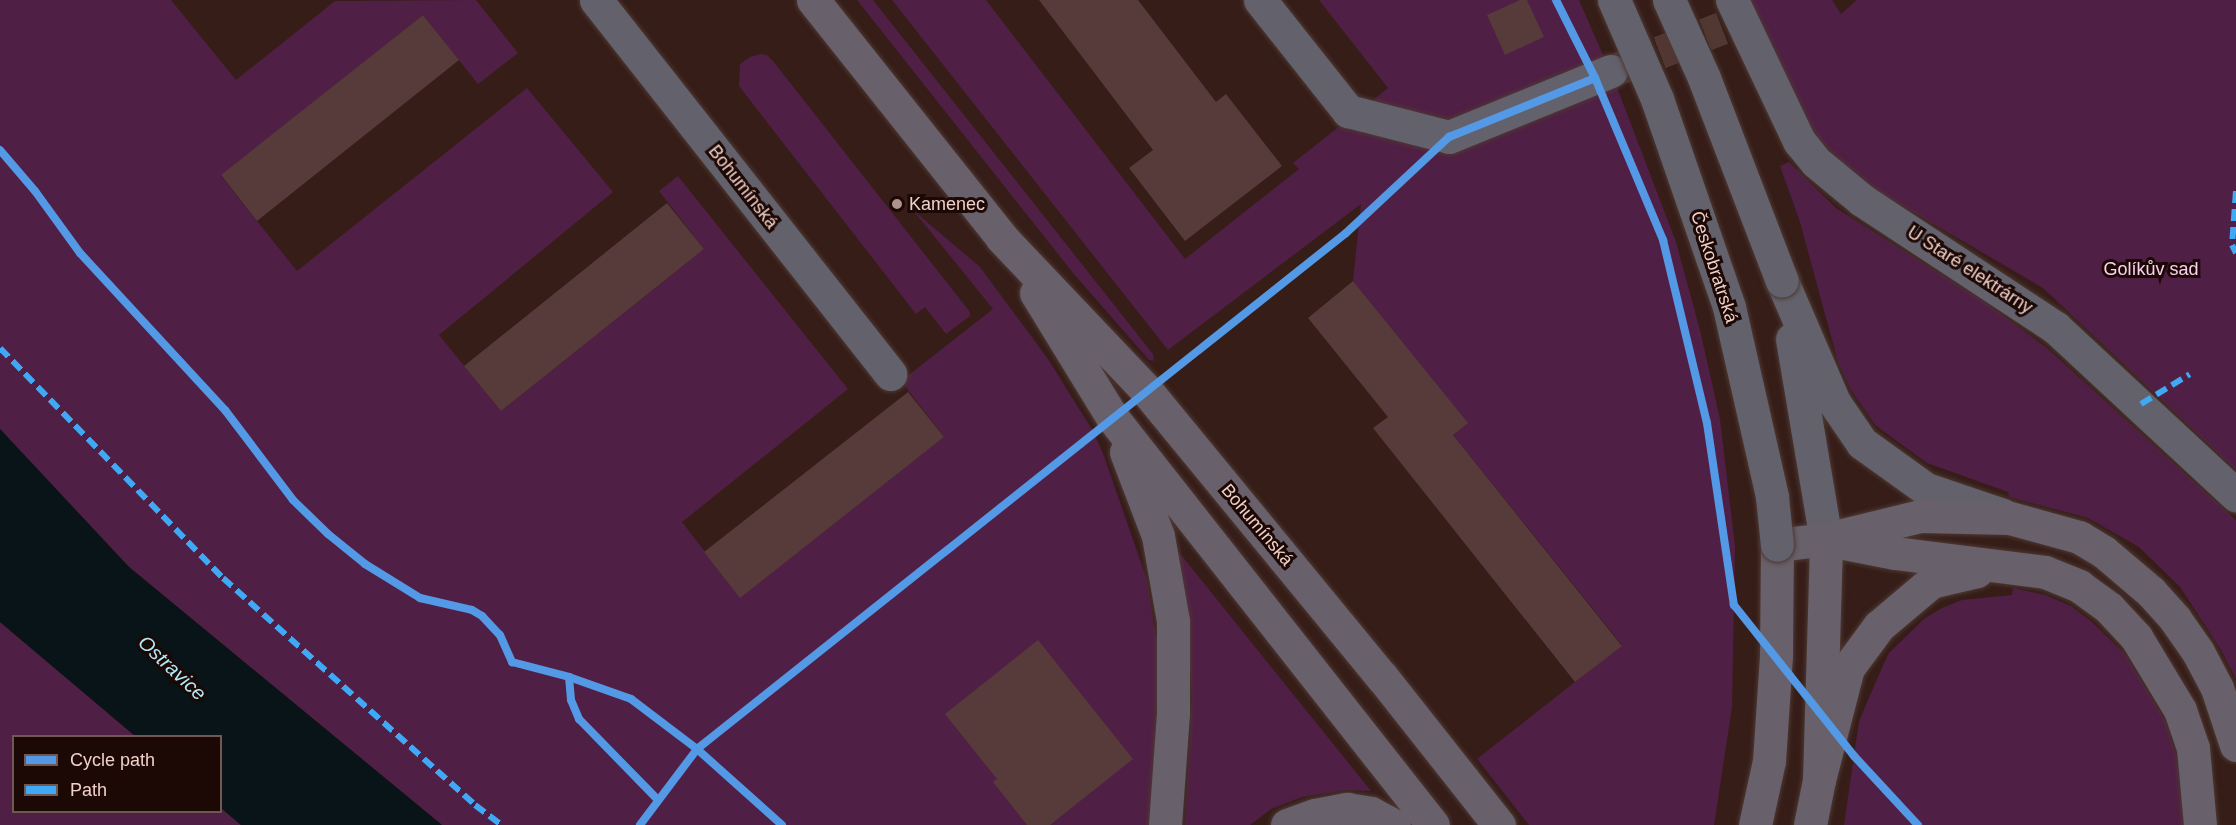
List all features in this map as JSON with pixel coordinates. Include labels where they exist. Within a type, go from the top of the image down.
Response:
[{"type":"main road","name":"Bohumínská","points":[[813,0],[1002,238],[1146,390],[1382,677],[1499,825]]},
{"type":"main road","name":"Bohumínská","points":[[1002,238],[1112,417],[1432,825]]},
{"type":"main road","points":[[1112,417],[1149,510],[1169,589],[1174,661],[1165,825]]},
{"type":"main road","points":[[1777,545],[1826,539],[1920,516],[2010,518],[2079,537],[2126,569],[2175,619],[2198,652],[2217,688],[2236,745]]},
{"type":"main road","points":[[1826,539],[1895,553],[2045,572],[2079,586],[2109,608],[2136,637],[2180,710],[2193,748],[2200,825]]},
{"type":"main road","points":[[1819,780],[1826,539]]},
{"type":"main road","name":"Českobratrská","points":[[1755,825],[1769,761],[1776,656],[1777,545]]},
{"type":"main road","points":[[1810,825],[1819,780],[1848,668],[1879,626],[1931,582],[2005,566]]},
{"type":"main road","points":[[1287,825],[1315,815],[1347,809],[1371,813],[1394,825]]},
{"type":"street","name":"Bohumínská","points":[[596,0],[890,374]]},
{"type":"street","points":[[1260,0],[1348,111],[1449,137],[1611,71]]},
{"type":"street","name":"Českobratrská","points":[[1614,0],[1657,99],[1729,307],[1772,497],[1777,545]]},
{"type":"street","points":[[1669,0],[1704,78],[1782,281],[1834,402],[1862,443],[1926,489],[2010,518]]},
{"type":"street","name":"U Staré elektrárny","points":[[1732,16],[1799,141],[1816,162],[1862,200],[2056,328],[2236,495]]},
{"type":"street","points":[[1782,281],[1809,428],[1826,539]]},
{"type":"green space","points":[[0,0],[171,0],[236,80],[335,1],[476,0],[518,53],[478,84],[423,15],[221,176],[297,271],[527,88],[613,192],[439,335],[501,411],[704,249],[659,191],[678,176],[848,389],[682,522],[740,597],[944,437],[901,381],[993,309],[913,210],[980,267],[1048,359],[1093,431],[1104,456],[1147,580],[1159,658],[1151,825],[442,825],[129,567],[0,429]]},
{"type":"green space","points":[[857,0],[873,0],[1153,354],[1154,361],[1149,360],[1073,273]]},
{"type":"green space","points":[[892,0],[986,0],[1185,259],[1299,169],[1293,163],[1388,88],[1319,0],[1579,0],[1616,85],[1676,242],[1700,330],[1720,419],[1735,546],[1732,707],[1714,825],[1529,825],[1477,759],[1622,645],[1453,435],[1467,423],[1353,281],[1361,204],[1168,350]]},
{"type":"green space","name":"Golíkův sad","points":[[1750,0],[1832,0],[1841,14],[1857,0],[2236,0],[2236,470],[2043,288],[1860,181],[1814,134]]},
{"type":"green space","points":[[767,55],[773,61],[970,312],[970,316],[946,334],[925,307],[916,314],[739,86],[740,64],[750,57]]},
{"type":"green space","points":[[1789,162],[1836,208],[1985,302],[2047,348],[2236,520],[2236,679],[2221,650],[2180,587],[2139,547],[2088,518],[2009,497],[2008,492],[1927,463],[1875,425],[1851,390],[1838,362],[1800,222],[1780,166]]},
{"type":"green space","points":[[1174,546],[1371,791],[1347,790],[1302,797],[1271,809],[1250,825],[1185,825],[1192,697],[1188,631]]},
{"type":"green space","points":[[2013,588],[2045,595],[2071,606],[2092,622],[2125,654],[2166,722],[2177,758],[2184,825],[1844,825],[1859,721],[1888,654],[1925,618],[1942,608],[1962,600],[2012,595]]},
{"type":"green space","points":[[0,622],[134,735],[12,735],[12,813],[222,813],[222,809],[241,825],[0,825]]},
{"type":"water","name":"Ostravice","points":[[0,429],[129,567],[442,825],[241,825],[222,809],[222,735],[134,735],[0,622]]},
{"type":"building","points":[[1039,0],[1138,0],[1216,102],[1226,94],[1282,166],[1185,241],[1129,168],[1153,150]]},
{"type":"building","points":[[1520,0],[1527,0],[1544,37],[1505,55],[1487,15]]},
{"type":"building","points":[[423,15],[459,60],[257,221],[221,175]]},
{"type":"building","points":[[667,203],[704,249],[501,411],[464,366]]},
{"type":"building","points":[[1353,281],[1468,423],[1453,435],[1622,646],[1575,682],[1373,428],[1388,417],[1308,318]]},
{"type":"building","points":[[908,392],[944,437],[740,598],[704,552]]},
{"type":"building","points":[[1038,640],[1133,759],[1050,825],[1027,825],[993,782],[997,779],[945,714]]},
{"type":"tunnel","points":[[1614,70],[1722,28]]},
{"type":"marked path","points":[[2236,191],[2232,245],[2236,253]]},
{"type":"marked path","points":[[0,348],[223,578],[475,805],[502,825]]},
{"type":"marked path","points":[[2141,404],[2190,374]]},
{"type":"cycle path","points":[[1556,0],[1595,78],[1663,240],[1707,423],[1734,605],[1854,756],[1918,825]]},
{"type":"cycle path","points":[[640,825],[697,749],[1346,233],[1449,137],[1595,78]]},
{"type":"cycle path","points":[[0,150],[35,191],[80,253],[225,410],[293,500],[328,534],[365,564],[420,598],[472,610],[482,616],[500,635],[512,662],[569,677],[631,699],[697,749],[782,825]]},
{"type":"cycle path","points":[[569,677],[571,700],[579,719],[657,799]]},
{"type":"place","name":"Kamenec","points":[[897,204]]}]
